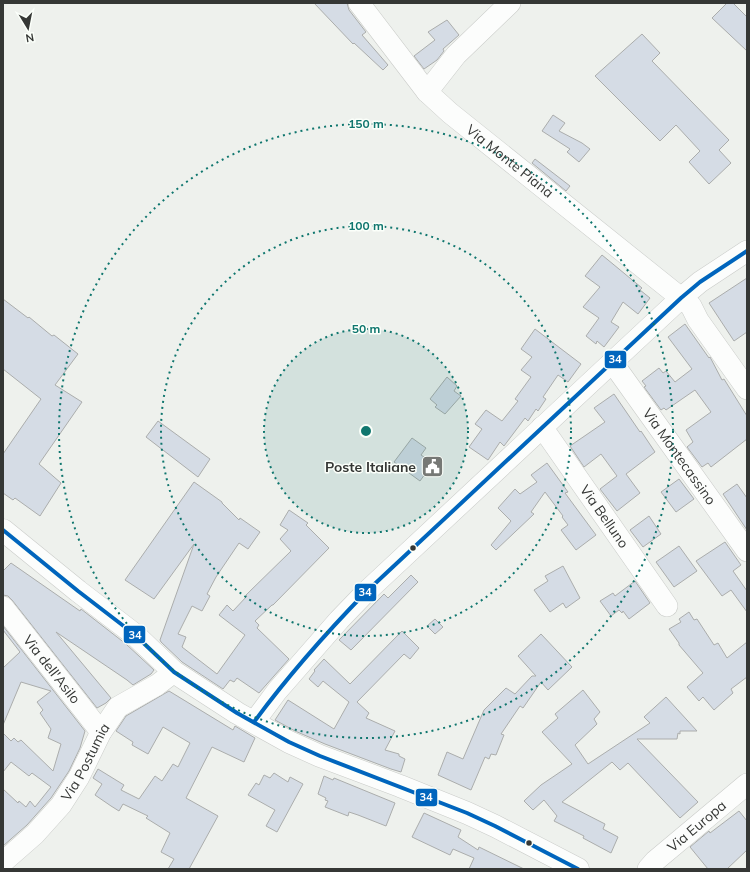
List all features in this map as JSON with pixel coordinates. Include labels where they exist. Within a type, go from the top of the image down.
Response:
[{"type":"main road","points":[[4,532],[138,637],[166,666],[224,705],[289,742],[320,756],[467,813],[578,869]]},
{"type":"street","name":"Via Monte Piana","points":[[360,3],[427,92],[450,113],[691,306],[698,320],[747,389]]},
{"type":"street","points":[[427,92],[456,55],[510,3]]},
{"type":"street","points":[[254,722],[277,691],[355,603],[681,298],[700,282],[747,251]]},
{"type":"street","name":"Via Montecassino","points":[[612,362],[747,551]]},
{"type":"street","name":"Via Belluno","points":[[542,427],[667,606]]},
{"type":"street","name":"Via dell'Asilo","points":[[3,607],[101,732]]},
{"type":"street","name":"Via Postumia","points":[[3,862],[35,834],[61,805],[80,777],[101,732],[118,707],[157,686],[174,672]]},
{"type":"street","name":"Via Europa","points":[[648,869],[660,856],[747,784]]},
{"type":"building","points":[[314,3],[347,3],[349,10],[366,32],[362,35],[388,65],[383,70],[354,43],[353,44]]},
{"type":"building","points":[[727,3],[733,3],[747,17],[747,51],[712,18]]},
{"type":"building","points":[[447,20],[459,35],[443,49],[444,51],[437,60],[424,69],[414,56],[435,40],[428,32]]},
{"type":"building","points":[[642,34],[660,53],[652,61],[729,140],[719,150],[731,163],[709,184],[689,162],[700,151],[676,125],[660,141],[595,76]]},
{"type":"building","points":[[553,115],[565,123],[559,131],[590,149],[579,162],[567,152],[570,149],[542,131]]},
{"type":"building","points":[[535,159],[570,186],[566,191],[532,163]]},
{"type":"building","points":[[602,255],[642,288],[640,290],[650,298],[638,314],[623,302],[611,322],[619,327],[604,347],[597,341],[596,344],[586,336],[599,318],[583,307],[600,287],[585,276]]},
{"type":"building","points":[[747,278],[747,332],[734,341],[709,303]]},
{"type":"building","points":[[3,299],[78,354],[55,385],[82,402],[39,464],[61,483],[40,516],[15,498],[13,500],[3,493],[3,454],[41,399],[3,369]]},
{"type":"building","points":[[685,324],[709,358],[710,357],[722,380],[724,379],[747,416],[747,439],[711,467],[708,463],[702,467],[687,447],[693,442],[686,430],[711,412],[695,390],[666,410],[664,408],[661,410],[644,387],[646,386],[642,381],[659,368],[663,373],[666,371],[675,382],[692,369],[668,337]]},
{"type":"building","points":[[535,329],[581,364],[568,382],[558,375],[543,397],[546,399],[538,411],[536,409],[528,421],[525,418],[504,446],[500,442],[488,460],[469,447],[482,429],[475,424],[486,410],[502,421],[518,401],[515,399],[531,377],[521,370],[532,357],[521,349]]},
{"type":"building","points":[[447,377],[457,386],[454,391],[461,396],[445,414],[435,407],[437,405],[430,399]]},
{"type":"building","points":[[614,394],[655,452],[626,474],[640,493],[617,511],[600,489],[617,476],[601,454],[584,467],[570,446],[605,422],[594,408]]},
{"type":"building","points":[[158,421],[210,459],[198,477],[146,437]]},
{"type":"building","points":[[412,438],[426,448],[421,455],[433,463],[420,481],[394,462]]},
{"type":"building","points":[[547,463],[568,492],[565,493],[596,535],[576,550],[561,530],[568,525],[545,492],[531,512],[534,514],[496,550],[491,545],[511,521],[498,508],[515,489],[520,494],[537,482],[531,475]]},
{"type":"building","points":[[679,479],[694,499],[676,512],[661,492]]},
{"type":"building","points":[[194,482],[222,502],[239,520],[240,518],[260,532],[248,549],[239,543],[216,577],[207,594],[210,596],[202,611],[192,606],[178,634],[186,637],[182,647],[217,674],[245,635],[219,615],[227,605],[233,611],[247,596],[246,595],[291,551],[280,539],[288,530],[280,525],[289,510],[308,523],[306,525],[329,548],[273,605],[255,621],[259,625],[257,628],[289,659],[259,693],[237,678],[234,682],[230,680],[223,689],[182,662],[160,640],[194,544],[154,599],[125,580]]},
{"type":"building","points":[[737,484],[747,498],[747,530],[723,494]]},
{"type":"building","points":[[649,516],[661,534],[643,547],[630,530]]},
{"type":"building","points":[[725,542],[741,565],[733,571],[747,591],[747,612],[731,590],[722,596],[696,561]]},
{"type":"building","points":[[679,546],[697,571],[674,587],[656,562]]},
{"type":"building","points":[[11,563],[80,611],[81,609],[126,644],[154,670],[151,674],[133,685],[56,632],[111,698],[97,708],[12,600],[8,596],[3,595],[3,571]]},
{"type":"building","points":[[563,566],[580,598],[566,608],[563,603],[550,612],[534,590],[548,581],[545,576]]},
{"type":"building","points":[[411,575],[418,582],[351,650],[339,640],[384,594],[388,598]]},
{"type":"building","points":[[635,581],[650,603],[629,619],[623,611],[622,613],[619,610],[611,616],[600,601],[613,593],[615,596]]},
{"type":"building","points":[[689,612],[694,620],[697,619],[714,645],[718,643],[727,658],[747,642],[747,677],[731,689],[733,693],[714,710],[703,697],[699,701],[687,687],[703,673],[679,645],[669,629],[681,622],[679,619]]},
{"type":"building","points":[[435,619],[443,627],[435,634],[427,626]]},
{"type":"building","points":[[3,626],[85,731],[80,748],[69,771],[51,798],[27,825],[3,846],[3,789],[18,803],[19,801],[26,807],[30,801],[35,807],[51,787],[32,773],[29,776],[11,762],[3,772],[3,733],[11,741],[14,738],[18,742],[21,740],[53,771],[61,744],[48,738],[51,729],[40,713],[43,710],[37,702],[51,691],[21,682],[3,725],[3,668],[20,652],[3,630]]},
{"type":"building","points":[[402,631],[419,648],[410,659],[404,654],[357,702],[369,713],[366,718],[395,731],[385,750],[399,754],[399,756],[405,759],[401,772],[325,744],[295,731],[275,720],[288,700],[334,729],[349,702],[323,681],[318,687],[309,679],[315,671],[314,670],[324,659],[350,684]]},
{"type":"building","points":[[541,634],[572,667],[548,690],[541,682],[523,708],[520,706],[501,734],[504,735],[496,755],[491,754],[489,759],[485,757],[471,790],[438,775],[447,752],[463,759],[484,710],[506,688],[515,694],[532,676],[536,676],[518,656]]},
{"type":"building","points":[[583,690],[600,712],[594,719],[597,724],[575,745],[588,764],[650,723],[644,717],[666,697],[697,731],[680,731],[677,739],[637,739],[698,802],[680,818],[628,763],[620,770],[612,762],[562,802],[605,824],[603,829],[618,837],[611,853],[583,838],[584,836],[554,821],[557,816],[544,800],[533,810],[524,801],[541,785],[572,764],[542,732],[558,718],[555,714]]},
{"type":"building","points":[[169,691],[233,730],[235,726],[255,738],[244,762],[212,747],[186,798],[218,816],[189,869],[168,869],[174,859],[161,852],[170,833],[146,818],[148,816],[123,804],[119,811],[95,795],[102,784],[93,778],[98,769],[124,785],[121,790],[139,799],[155,776],[162,781],[173,764],[178,767],[190,743],[163,727],[148,754],[132,745],[133,742],[116,731],[126,716]]},
{"type":"building","points":[[274,773],[288,782],[290,777],[303,784],[277,832],[266,826],[275,810],[248,795],[256,783],[259,785],[264,775],[270,778]]},
{"type":"building","points":[[324,776],[333,780],[334,778],[395,803],[386,826],[349,812],[348,816],[325,807],[328,801],[325,800],[326,798],[318,794]]},
{"type":"building","points":[[739,811],[747,821],[747,850],[727,869],[708,869],[690,847],[709,831],[710,833]]},
{"type":"building","points":[[424,813],[461,830],[458,837],[478,850],[479,847],[524,869],[469,869],[474,858],[453,849],[450,855],[412,837]]},
{"type":"transit line","name":"34","points":[[254,722],[308,655],[366,592],[681,298],[700,282],[747,251]]},
{"type":"transit line","name":"34","points":[[3,530],[134,634],[174,672],[237,713],[289,742],[320,756],[467,813],[578,869]]},
{"type":"place","name":"Poste Italiane","points":[[432,467]]}]
